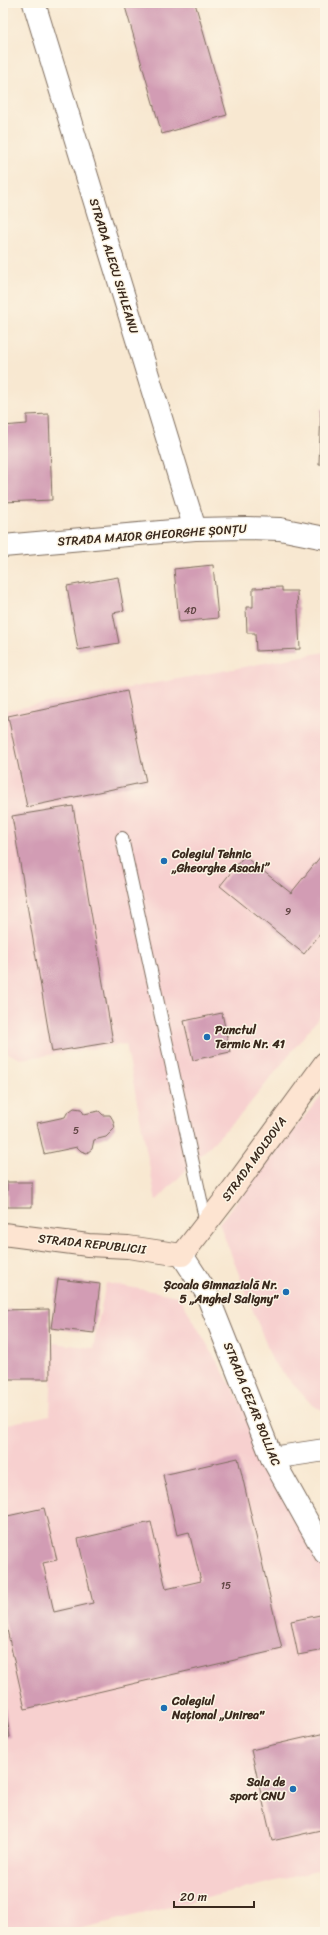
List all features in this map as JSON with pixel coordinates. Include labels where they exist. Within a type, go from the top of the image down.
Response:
[{"type":"main road","name":"STRADA MOLDOVA","points":[[182,1255],[325,1063]]},
{"type":"main road","name":"STRADA REPUBLICII","points":[[3,1234],[88,1245],[128,1247],[182,1255]]},
{"type":"street","name":"STRADA ALECU SIHLEANU","points":[[34,3],[195,530]]},
{"type":"street","name":"STRADA MAIOR GHEORGHE ȘONȚU","points":[[3,546],[195,530],[247,528],[280,529],[325,538]]},
{"type":"street","name":"STRADA CEZAR BOLLIAC","points":[[182,1255],[206,1292],[272,1458],[325,1553]]},
{"type":"street","points":[[272,1458],[325,1450]]},
{"type":"lane","points":[[122,838],[206,1223]]},
{"type":"shaded area","name":"Colegiul Tehnic „Gheorghe Asachi”","points":[[325,652],[325,1010],[244,1111],[156,1201],[126,1044],[21,1059],[3,1051],[3,711]]},
{"type":"shaded area","name":"Școala Gimnazială Nr. 5 „Anghel Saligny\"","points":[[325,1091],[325,1411],[313,1406],[273,1362],[219,1223]]},
{"type":"shaded area","name":"Colegiul Național „Unirea\"","points":[[106,1283],[179,1296],[325,1547],[325,1869],[67,1932],[6,1932],[3,1913],[3,1425],[50,1415],[53,1343],[93,1348]]},
{"type":"building","points":[[124,3],[195,3],[227,115],[162,134]]},
{"type":"building","points":[[321,409],[325,409],[325,464],[319,464]]},
{"type":"building","points":[[49,414],[52,500],[3,502],[3,426],[27,424],[27,415]]},
{"type":"building","points":[[213,565],[218,618],[179,622],[174,569]]},
{"type":"building","points":[[118,577],[124,611],[113,613],[119,643],[78,650],[67,586]]},
{"type":"building","points":[[282,587],[282,591],[297,591],[300,649],[256,651],[255,633],[247,633],[246,607],[253,607],[253,588]]},
{"type":"building","points":[[127,691],[146,782],[27,807],[8,716]]},
{"type":"building","points":[[73,806],[113,1042],[52,1052],[12,816]]},
{"type":"building","points":[[325,851],[325,928],[304,954],[220,886],[244,856],[291,893]]},
{"type":"building","name":"Punctul Termic Nr. 41","points":[[222,1013],[230,1052],[193,1060],[184,1021]]},
{"type":"building","points":[[74,1108],[81,1109],[84,1114],[99,1111],[103,1115],[110,1115],[115,1128],[106,1137],[94,1140],[92,1149],[87,1153],[81,1151],[77,1147],[44,1154],[37,1123],[65,1117],[67,1113]]},
{"type":"building","points":[[7,1182],[32,1182],[32,1207],[7,1207]]},
{"type":"building","points":[[58,1279],[100,1284],[94,1333],[51,1328]]},
{"type":"building","points":[[49,1309],[50,1379],[3,1379],[3,1310]]},
{"type":"building","points":[[238,1458],[282,1649],[25,1709],[3,1612],[3,1517],[44,1508],[57,1560],[43,1563],[54,1612],[93,1603],[78,1539],[151,1522],[166,1589],[201,1581],[189,1532],[177,1535],[163,1475]]},
{"type":"building","points":[[325,1614],[325,1650],[298,1655],[291,1621]]},
{"type":"building","points":[[3,1695],[10,1737],[3,1738]]},
{"type":"building","name":"Sala de sport CNU","points":[[325,1733],[325,1829],[272,1841],[251,1750]]},
{"type":"place","name":"Colegiul Tehnic „Gheorghe Asachi”","points":[[164,861]]},
{"type":"place","name":"Punctul Termic Nr. 41","points":[[207,1037]]},
{"type":"place","name":"Școala Gimnazială Nr. 5 „Anghel Saligny\"","points":[[286,1292]]},
{"type":"place","name":"Colegiul Național „Unirea\"","points":[[164,1708]]},
{"type":"place","name":"Sala de sport CNU","points":[[293,1789]]}]
